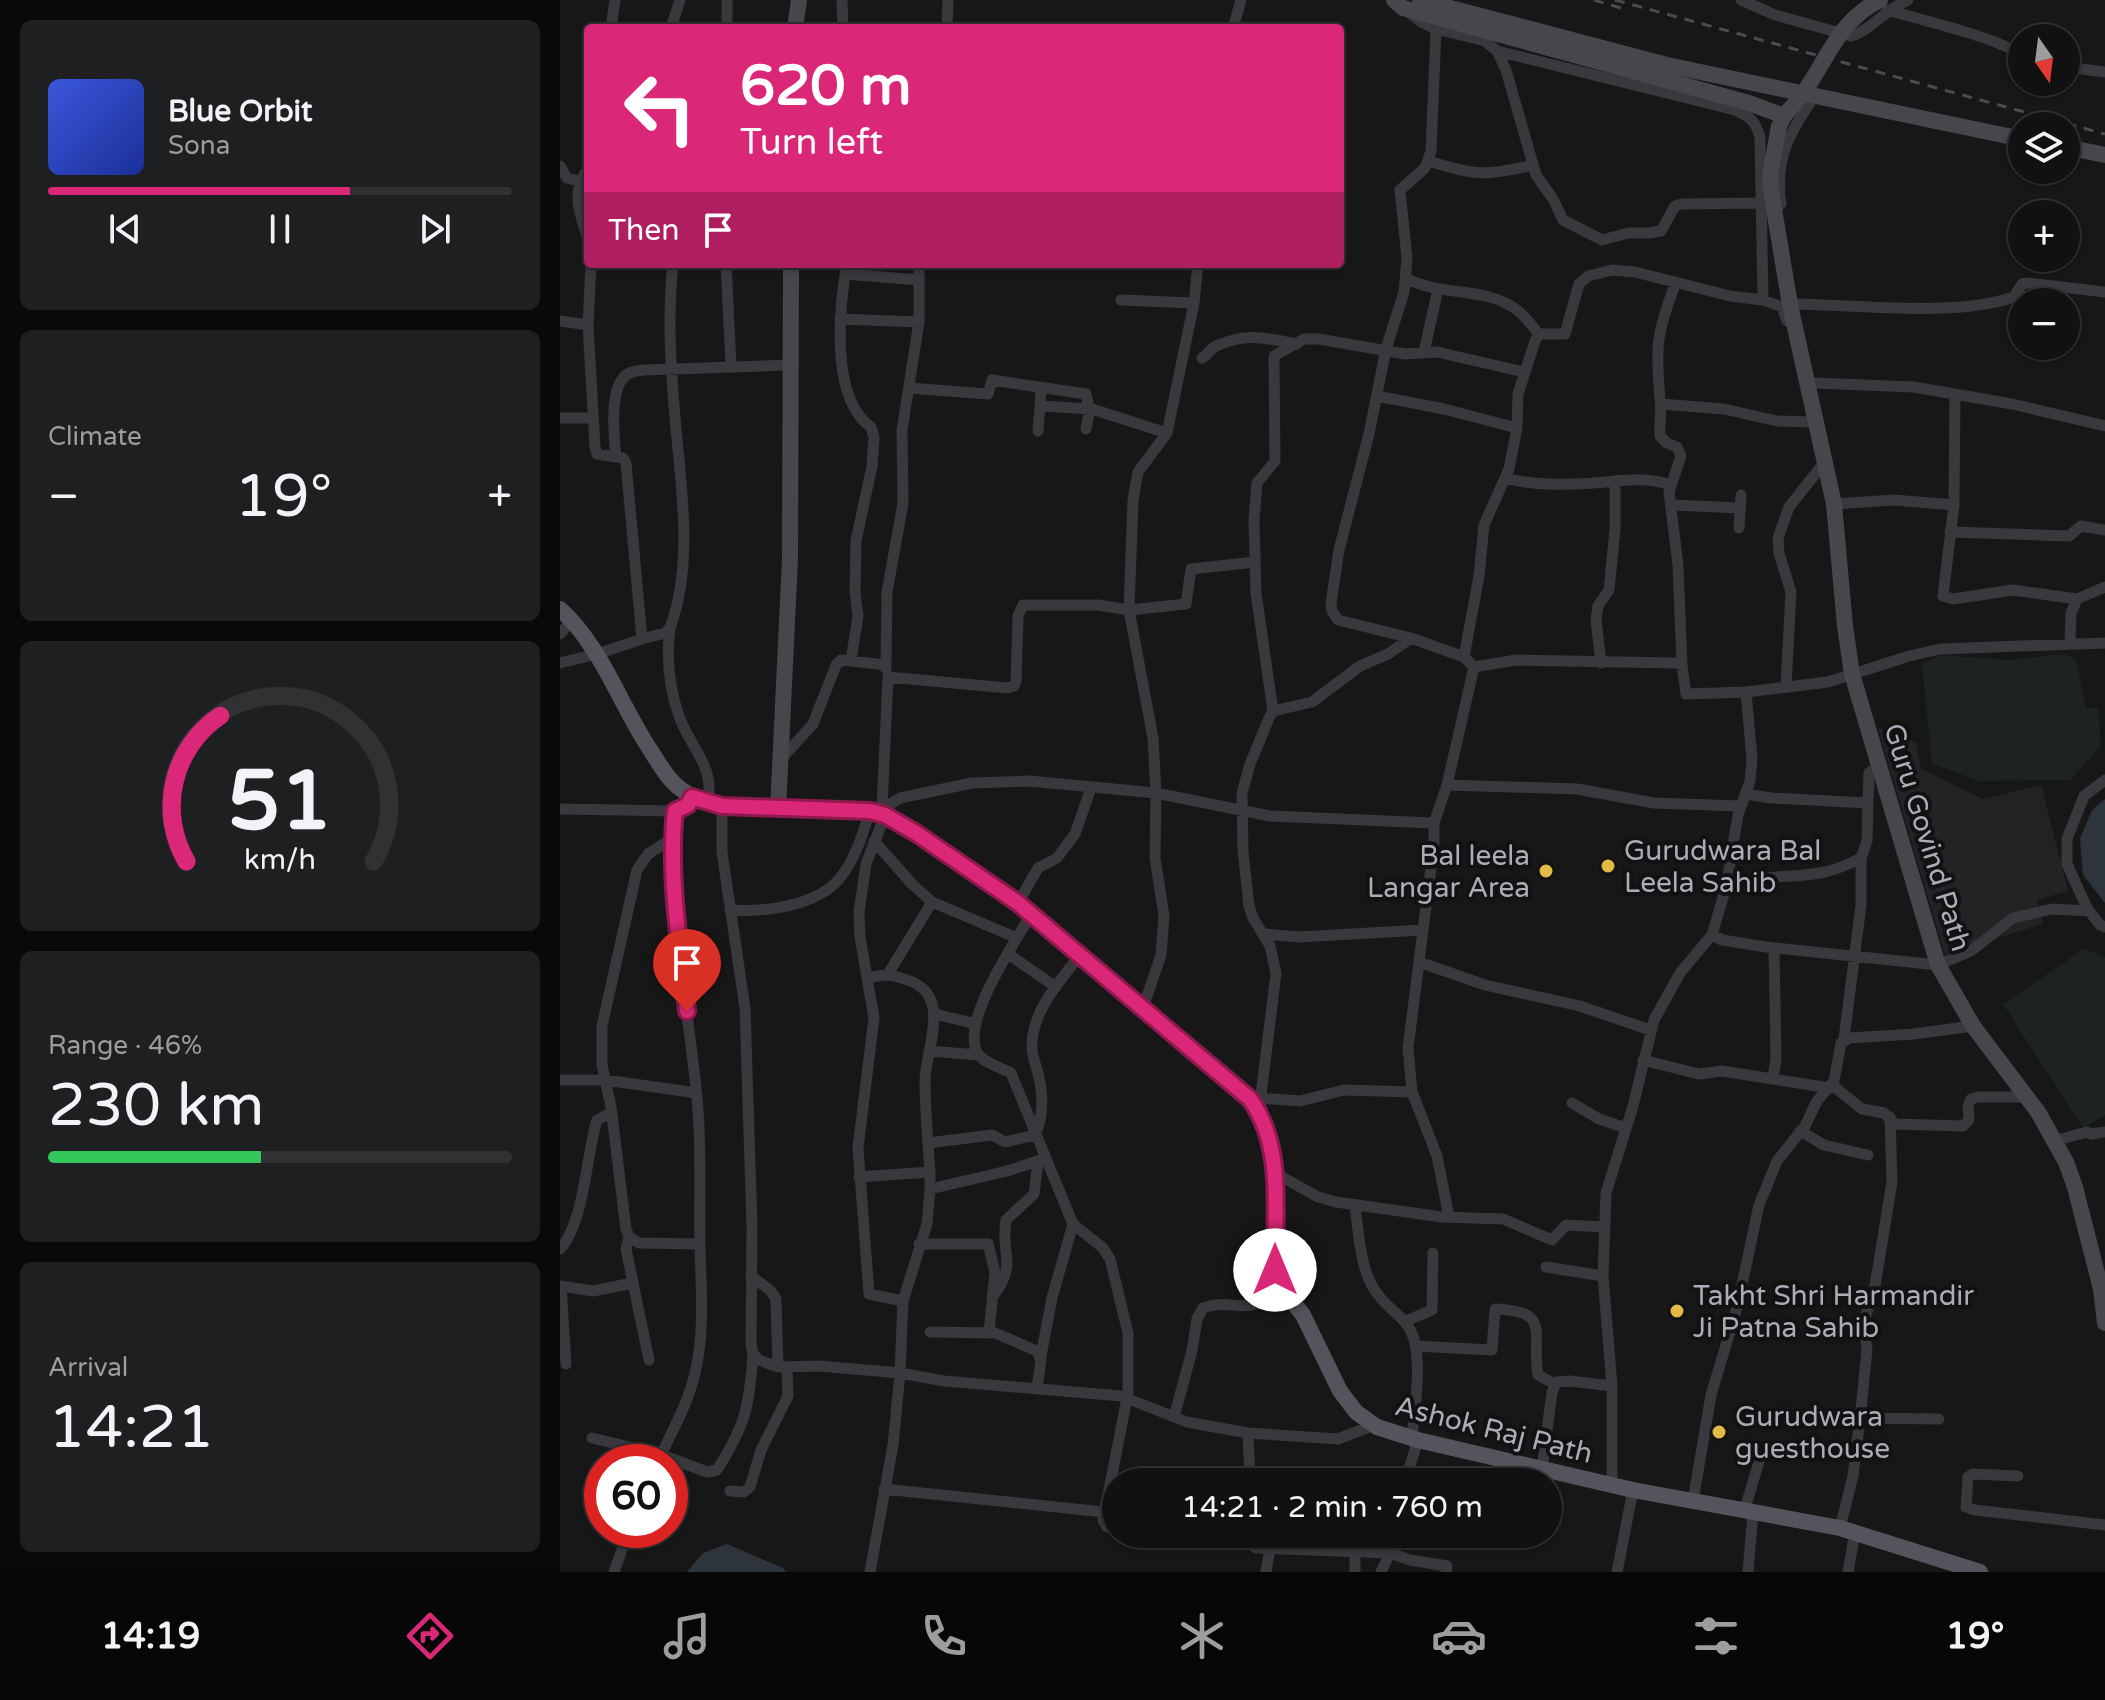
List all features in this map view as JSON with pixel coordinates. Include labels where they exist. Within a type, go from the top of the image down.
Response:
[{"type":"main road","points":[[796,24],[799,0]]},
{"type":"main road","points":[[1409,5],[1749,103],[1784,116],[1806,90],[1837,37],[1860,11],[1884,5]]},
{"type":"main road","points":[[1409,5],[1667,65],[2008,136]]},
{"type":"main road","name":"Guru Govind Path","points":[[1784,116],[1779,126],[1770,176],[1772,197],[1790,305],[1834,504],[1852,674],[1938,965],[1973,1026],[2027,1097],[2054,1141],[2075,1187],[2103,1289],[2105,1323]]},
{"type":"main road","points":[[2080,150],[2105,155]]},
{"type":"main road","points":[[778,809],[790,560],[791,268]]},
{"type":"main road","points":[[566,615],[597,654],[638,732],[670,780],[707,802]]},
{"type":"main road","name":"Ashok Raj Path","points":[[707,802],[778,809],[879,811],[1018,903],[1259,1105],[1275,1173],[1275,1270],[1281,1287],[1303,1315],[1340,1391],[1356,1412],[1374,1425],[1415,1440],[1538,1468]]},
{"type":"main road","name":"Ashok Raj Path","points":[[1562,1474],[1848,1530],[1980,1572]]},
{"type":"street","points":[[612,24],[615,0]]},
{"type":"street","points":[[672,24],[680,0]]},
{"type":"street","points":[[727,0],[727,24]]},
{"type":"street","points":[[842,0],[843,24]]},
{"type":"street","points":[[947,24],[948,0]]},
{"type":"street","points":[[1234,24],[1241,0]]},
{"type":"street","points":[[1741,0],[1775,15],[1851,36],[1858,34],[1884,5],[1908,0]]},
{"type":"street","points":[[1409,5],[1421,22],[1436,29],[1485,41],[1497,51],[1506,70],[1533,165],[1563,220],[1602,240],[1628,233],[1661,231],[1675,206],[1682,204],[1761,203]]},
{"type":"street","points":[[1884,5],[2008,48]]},
{"type":"street","points":[[1436,29],[1431,151],[1429,161],[1419,174],[1400,190],[1406,278],[1386,349],[1339,550],[1332,611],[1338,620],[1411,638],[1464,657],[1474,667]]},
{"type":"street","points":[[1497,51],[1749,116],[1756,124],[1760,138],[1763,300]]},
{"type":"street","points":[[2080,69],[2105,72]]},
{"type":"street","points":[[1786,686],[1791,592],[1781,562],[1778,538],[1789,507],[1831,465],[1796,304],[1779,197],[1781,168],[1790,131],[1814,97]]},
{"type":"street","points":[[1429,161],[1474,174],[1533,165]]},
{"type":"street","points":[[560,166],[567,178],[579,181]]},
{"type":"street","points":[[584,174],[579,181],[577,200],[584,225]]},
{"type":"street","points":[[591,268],[588,325],[597,454],[623,458],[626,463],[642,639]]},
{"type":"street","points":[[673,268],[669,309],[671,368],[685,504],[680,586],[667,652],[682,724],[708,772],[710,791],[707,802],[722,844],[745,1008],[753,1354],[749,1402],[737,1438],[717,1470],[707,1472],[688,1466]]},
{"type":"street","points":[[726,268],[731,365]]},
{"type":"street","points":[[903,1301],[869,1294],[858,1148],[874,1018],[860,937],[859,912],[866,864],[879,811],[887,671],[887,592],[903,503],[902,430],[919,322],[919,268]]},
{"type":"street","points":[[1143,1008],[1155,976],[1163,939],[1164,916],[1154,845],[1156,793],[1153,738],[1129,610],[1130,535],[1136,480],[1143,462],[1157,449],[1167,433],[1194,303],[1198,268]]},
{"type":"street","points":[[851,660],[858,616],[855,592],[856,535],[872,466],[874,438],[871,427],[858,416],[841,352],[840,319],[846,269],[919,280]]},
{"type":"street","points":[[1406,278],[1415,284],[1477,295],[1508,305],[1516,309],[1539,334],[1565,334],[1579,284],[1588,276],[1603,271],[1624,270],[1730,296],[1779,304],[1785,311],[1824,469]]},
{"type":"street","points":[[1676,282],[1661,324],[1656,369],[1661,404],[1660,436],[1677,447],[1681,456],[1670,485],[1686,694],[1746,692],[1828,682],[1940,649],[2105,643]]},
{"type":"street","points":[[1796,304],[1884,307],[1973,305],[2014,297],[2022,284],[2027,283],[2105,292]]},
{"type":"street","points":[[1424,352],[1438,289]]},
{"type":"street","points":[[1121,300],[1194,303]]},
{"type":"street","points":[[840,319],[919,322]]},
{"type":"street","points":[[560,321],[588,325]]},
{"type":"street","points":[[1464,657],[1479,576],[1484,525],[1506,478],[1517,428],[1516,404],[1539,334]]},
{"type":"street","points":[[1202,358],[1215,346],[1239,337],[1256,336],[1297,344]]},
{"type":"street","points":[[1412,1092],[1354,1089],[1300,1101],[1259,1105],[1276,980],[1272,953],[1253,918],[1246,892],[1241,812],[1246,774],[1273,711],[1256,593],[1255,562],[1257,483],[1274,465],[1276,453],[1272,362],[1277,353],[1304,339],[1319,339],[1405,354],[1448,354],[1524,372]]},
{"type":"street","points":[[616,457],[615,404],[624,377],[635,371],[790,365]]},
{"type":"street","points":[[909,388],[988,394],[992,380],[1086,394],[1091,409],[1086,429]]},
{"type":"street","points":[[1814,383],[1914,387],[2012,404],[2105,426]]},
{"type":"street","points":[[1038,431],[1041,388]]},
{"type":"street","points":[[1955,394],[1954,505],[1942,591],[1947,599],[2013,590],[2077,599],[2105,587]]},
{"type":"street","points":[[1377,396],[1517,428]]},
{"type":"street","points":[[1661,404],[1715,408],[1777,421],[1811,422]]},
{"type":"street","points":[[1040,406],[1091,409],[1167,433]]},
{"type":"street","points":[[560,418],[593,418]]},
{"type":"street","points":[[1506,478],[1534,483],[1590,484],[1642,480],[1670,485]]},
{"type":"street","points":[[1601,663],[1596,620],[1598,606],[1609,590],[1615,529],[1615,481]]},
{"type":"street","points":[[1739,528],[1741,495]]},
{"type":"street","points":[[1834,504],[1894,500],[1954,505]]},
{"type":"street","points":[[1672,505],[1739,508]]},
{"type":"street","points":[[1950,532],[2069,536],[2081,526],[2105,530]]},
{"type":"street","points":[[781,759],[813,724],[836,665],[841,660],[887,671],[1008,688],[1014,686],[1016,681],[1018,616],[1023,605],[1098,605],[1129,610],[1186,604],[1191,569],[1255,562]]},
{"type":"street","points":[[2070,642],[2071,613],[2077,599]]},
{"type":"street","points":[[560,634],[566,615]]},
{"type":"street","points":[[560,663],[665,633],[670,628]]},
{"type":"street","points":[[1273,711],[1312,702],[1360,666],[1388,654],[1411,638]]},
{"type":"street","points":[[1474,667],[1516,660],[1682,665]]},
{"type":"street","points":[[1449,1217],[1437,1156],[1412,1092],[1408,1042],[1434,823],[1447,785],[1474,667]]},
{"type":"street","points":[[1612,1485],[1612,1386],[1603,1276],[1606,1193],[1650,1030],[1671,986],[1712,935],[1726,887],[1752,759],[1746,692]]},
{"type":"street","points":[[1693,1501],[1711,1395],[1737,1308],[1756,1216],[1777,1161],[1800,1131],[1817,1101],[1831,1086],[1844,1039],[1855,955],[1861,858],[1867,841],[1869,773],[1880,765]]},
{"type":"street","points":[[2105,780],[2084,796],[2067,839],[2067,864],[2089,911],[2105,927]]},
{"type":"street","points":[[730,910],[752,911],[784,906],[806,900],[829,888],[844,872],[879,811],[900,798],[972,783],[1029,781],[1156,793],[1241,812],[1291,818],[1434,823]]},
{"type":"street","points":[[1447,785],[1590,790],[1654,803],[1771,798],[1868,803]]},
{"type":"street","points":[[1018,903],[1038,868],[1057,858],[1075,834],[1091,788]]},
{"type":"street","points":[[560,809],[675,811],[707,802]]},
{"type":"street","points":[[666,1444],[682,1412],[697,1364],[702,1307],[697,1093],[679,938],[673,838],[675,811]]},
{"type":"street","points":[[649,1360],[626,1249],[629,1237],[601,1052],[602,1026],[637,870],[648,854],[673,838]]},
{"type":"street","points":[[874,841],[932,902],[1017,938]]},
{"type":"street","points":[[1758,888],[1764,878],[1819,875],[1839,870],[1861,858]]},
{"type":"street","points":[[888,974],[932,902]]},
{"type":"street","points":[[1712,935],[1722,940],[1774,948],[1938,965],[1971,951],[2013,918],[2052,909],[2089,911]]},
{"type":"street","points":[[979,1055],[975,1040],[976,1024],[992,983],[1031,915]]},
{"type":"street","points":[[1263,934],[1299,937],[1423,930]]},
{"type":"street","points":[[1773,1077],[1776,1060],[1774,948]]},
{"type":"street","points":[[1008,954],[1056,987]]},
{"type":"street","points":[[1035,1135],[1041,1119],[1041,1090],[1032,1043],[1040,1012],[1080,955]]},
{"type":"street","points":[[1419,962],[1485,985],[1580,1006],[1650,1030]]},
{"type":"street","points":[[868,978],[888,974],[912,981],[925,989],[933,1002],[935,1014],[925,1077],[930,1172],[927,1224],[903,1301],[893,1445],[870,1572]]},
{"type":"street","points":[[935,1014],[976,1024]]},
{"type":"street","points":[[1844,1039],[1973,1026]]},
{"type":"street","points":[[929,1051],[979,1055],[1011,1073],[1035,1135],[1041,1160],[1073,1224],[1103,1248],[1114,1269],[1128,1333],[1127,1398],[1113,1468]]},
{"type":"street","points":[[1643,1060],[1699,1074],[1722,1071],[1831,1086],[1862,1109],[1884,1113],[1899,1125],[1963,1126],[1969,1120],[1971,1099],[2027,1097]]},
{"type":"street","points":[[560,1080],[605,1080],[697,1093]]},
{"type":"street","points":[[1572,1103],[1599,1119],[1626,1128]]},
{"type":"street","points":[[560,1249],[572,1226],[591,1156],[597,1120],[612,1112]]},
{"type":"street","points":[[1848,1572],[1848,1530],[1867,1349],[1863,1323],[1874,1292],[1892,1182],[1890,1117]]},
{"type":"street","points":[[1800,1131],[1824,1145],[1868,1155]]},
{"type":"street","points":[[2054,1141],[2087,1132],[2105,1132]]},
{"type":"street","points":[[928,1143],[992,1135],[1005,1142],[1035,1135]]},
{"type":"street","points":[[930,1189],[1041,1160]]},
{"type":"street","points":[[993,1296],[1008,1271],[1006,1220],[1034,1194],[1041,1160]]},
{"type":"street","points":[[859,1177],[930,1172]]},
{"type":"street","points":[[1275,1173],[1318,1197],[1355,1206],[1449,1217],[1503,1219],[1552,1240],[1566,1225],[1605,1227]]},
{"type":"street","points":[[1355,1206],[1363,1255],[1372,1284],[1379,1296],[1406,1321],[1415,1346],[1415,1440],[1408,1468]]},
{"type":"street","points":[[1037,1389],[1052,1298],[1073,1224]]},
{"type":"street","points":[[629,1237],[639,1243],[700,1244]]},
{"type":"street","points":[[919,1244],[988,1244],[994,1264],[989,1332]]},
{"type":"street","points":[[1406,1321],[1432,1310],[1433,1253]]},
{"type":"street","points":[[1546,1267],[1603,1276]]},
{"type":"street","points":[[730,1491],[744,1492],[750,1487],[761,1450],[790,1387],[782,1367],[776,1299],[771,1291],[751,1276]]},
{"type":"street","points":[[566,1364],[560,1286],[593,1291],[633,1283]]},
{"type":"street","points":[[1174,1417],[1192,1351],[1197,1319],[1203,1308],[1251,1306],[1270,1297],[1281,1287]]},
{"type":"street","points":[[1415,1346],[1492,1350],[1495,1309],[1525,1312],[1532,1317],[1536,1329],[1538,1375],[1555,1384],[1570,1381],[1612,1386]]},
{"type":"street","points":[[930,1332],[989,1332],[1037,1351],[1041,1356]]},
{"type":"street","points":[[753,1354],[759,1360],[782,1367],[819,1366],[900,1373],[944,1381],[1127,1398],[1187,1422],[1248,1433],[1338,1439],[1374,1425]]},
{"type":"street","points":[[1542,1468],[1555,1384]]},
{"type":"street","points":[[1860,1418],[1939,1419]]},
{"type":"street","points":[[1248,1433],[1249,1468]]},
{"type":"street","points":[[592,1438],[612,1444]]},
{"type":"street","points":[[1748,1572],[1748,1512],[1760,1458]]},
{"type":"street","points":[[2018,1476],[1973,1474],[1967,1480],[1966,1507],[2105,1525]]},
{"type":"street","points":[[884,1489],[1102,1512]]},
{"type":"street","points":[[1617,1572],[1633,1490]]},
{"type":"street","points":[[614,1572],[623,1548]]},
{"type":"street","points":[[1266,1548],[1390,1553],[1447,1566],[1446,1572]]},
{"type":"street","points":[[1381,1572],[1391,1548]]},
{"type":"street","points":[[1266,1572],[1270,1549]]},
{"type":"street","points":[[1355,1552],[1355,1572]]},
{"type":"shaded area","points":[[2065,654],[2076,659],[2086,708],[2098,708],[2101,746],[2070,780],[1979,781],[1932,764],[1922,664],[1941,655],[2007,660]]},
{"type":"shaded area","points":[[1878,728],[1916,742],[1921,769],[1983,799],[2041,785],[2068,891],[2037,900],[2043,924],[1945,955]]},
{"type":"shaded area","points":[[2105,799],[2105,903],[2083,875],[2080,839],[2092,810]]},
{"type":"shaded area","points":[[2084,949],[2105,957],[2105,1115],[2083,1128],[2003,1004]]},
{"type":"shaded area","points":[[727,1544],[786,1572],[687,1572],[703,1553]]},
{"type":"railway","points":[[1594,0],[1624,9]]},
{"type":"railway","points":[[1615,0],[2105,134]]},
{"type":"place","name":"Gurudwara Bal Leela Sahib","points":[[1608,866]]},
{"type":"place","name":"Bal leela Langar Area","points":[[1546,871]]},
{"type":"place","name":"Takht Shri Harmandir Ji Patna Sahib","points":[[1677,1311]]},
{"type":"place","name":"Gurudwara guesthouse","points":[[1719,1432]]},
{"type":"route","points":[[687,1011],[677,908],[673,838],[675,811],[688,805],[692,797],[722,806],[870,811],[885,815],[1018,903],[1250,1099],[1259,1111],[1268,1136],[1275,1173],[1275,1270]]}]
